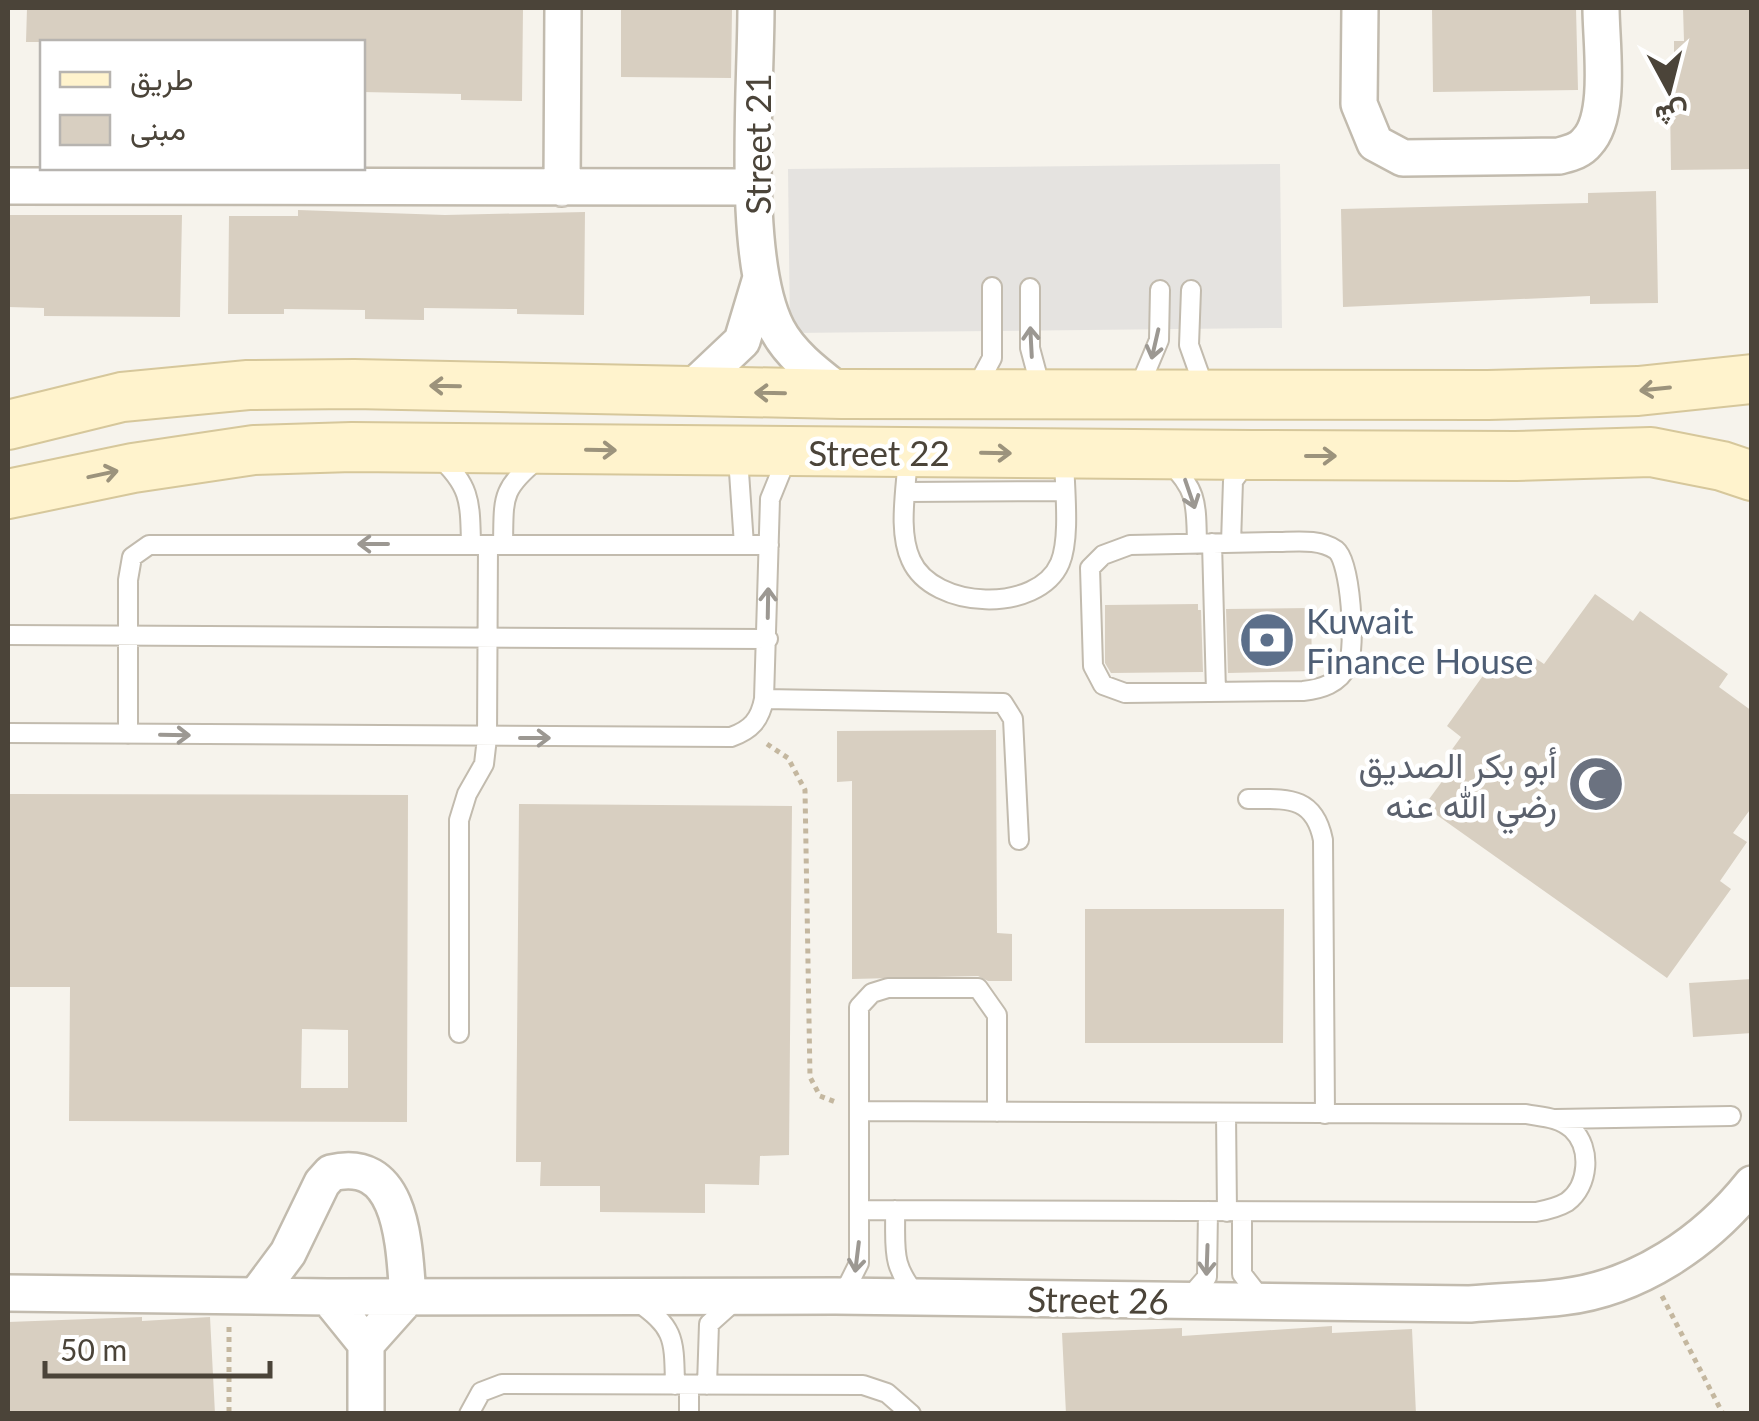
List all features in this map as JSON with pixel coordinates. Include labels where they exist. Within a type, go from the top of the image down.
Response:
[{"type":"street","points":[[562,8],[562,188]]},
{"type":"street","name":"Street 21","points":[[756,8],[755,187],[760,281],[778,330],[805,364],[842,394]]},
{"type":"street","points":[[1360,8],[1359,104],[1375,143],[1403,158],[1559,156],[1578,150],[1597,128],[1602,106],[1601,8]]},
{"type":"street","points":[[8,186],[755,187]]},
{"type":"street","name":"Street 21","points":[[688,392],[742,340],[760,281]]},
{"type":"street","name":"Street 22","points":[[8,425],[122,397],[248,385],[842,394],[1488,396],[1638,390],[1752,379]]},
{"type":"street","name":"Street 22","points":[[8,494],[133,468],[254,450],[429,448],[789,452],[907,472],[1064,472],[1162,454],[1516,456],[1651,452],[1752,476]]},
{"type":"street","points":[[242,1296],[288,1254],[322,1183],[331,1173],[343,1170],[370,1174],[391,1198],[404,1248],[408,1297],[366,1344]]},
{"type":"street","name":"Street 26","points":[[8,1292],[1470,1304],[1567,1297],[1626,1280],[1692,1246],[1752,1184]]},
{"type":"street","points":[[328,1297],[366,1344],[366,1414]]},
{"type":"lane","points":[[973,394],[992,358],[992,287]]},
{"type":"lane","points":[[1030,288],[1030,348],[1042,395]]},
{"type":"lane","points":[[1136,395],[1159,340],[1160,290]]},
{"type":"lane","points":[[1191,290],[1189,345],[1207,395]]},
{"type":"lane","points":[[429,448],[464,485],[487,545],[487,738],[484,764],[467,794],[460,820],[458,1033]]},
{"type":"lane","points":[[487,545],[508,486],[550,450]]},
{"type":"lane","points":[[728,451],[739,472],[744,545]]},
{"type":"lane","points":[[8,733],[712,740],[748,730],[761,714],[764,699],[770,498],[789,452]]},
{"type":"lane","points":[[1162,454],[1190,484],[1213,543]]},
{"type":"lane","points":[[1216,692],[1213,543],[1232,481],[1252,455]]},
{"type":"lane","points":[[907,472],[906,546],[916,570],[936,588],[973,598],[1019,596],[1043,586],[1052,576],[1064,552],[1064,472]]},
{"type":"lane","points":[[1319,542],[1342,556],[1347,569],[1351,647],[1349,664],[1336,680],[1322,689],[1216,692],[1124,693],[1102,685],[1093,666],[1090,568],[1103,555],[1130,545],[1319,542]]},
{"type":"lane","points":[[128,734],[128,580],[132,557],[149,545],[769,545]]},
{"type":"lane","points":[[8,635],[768,639]]},
{"type":"lane","points":[[764,699],[1003,704],[1013,718],[1019,840]]},
{"type":"lane","points":[[1248,799],[1305,805],[1319,820],[1325,1114]]},
{"type":"lane","points":[[835,1296],[849,1284],[859,1263],[859,1007],[872,993],[888,988],[978,988],[997,1016],[997,1112]]},
{"type":"lane","points":[[859,1111],[1526,1114],[1555,1119],[1730,1116]]},
{"type":"lane","points":[[1186,1300],[1207,1277],[1225,1212],[1226,1113]]},
{"type":"lane","points":[[860,1210],[1501,1212],[1556,1208],[1571,1199],[1586,1166],[1583,1146],[1572,1130],[1555,1119]]},
{"type":"lane","points":[[896,1210],[898,1272],[918,1297]]},
{"type":"lane","points":[[1225,1212],[1242,1274],[1263,1301]]},
{"type":"lane","points":[[689,1414],[690,1385],[709,1324],[740,1296]]},
{"type":"lane","points":[[630,1297],[660,1317],[670,1330],[690,1385]]},
{"type":"lane","points":[[469,1414],[481,1392],[502,1384],[863,1385],[887,1393],[911,1414]]},
{"type":"path","points":[[748,730],[788,758],[805,790],[810,1077],[820,1096],[859,1111]]},
{"type":"path","points":[[1648,1269],[1723,1414]]},
{"type":"path","points":[[229,1414],[242,1296]]},
{"type":"shaded area","points":[[1280,164],[1282,328],[790,333],[788,169]]},
{"type":"building","points":[[27,8],[523,8],[522,101],[461,100],[461,94],[365,92],[365,40],[26,42]]},
{"type":"building","points":[[621,8],[732,10],[731,78],[621,77]]},
{"type":"building","points":[[1432,8],[1576,8],[1578,90],[1433,92]]},
{"type":"building","points":[[1683,8],[1752,8],[1752,169],[1671,170],[1674,41],[1684,41]]},
{"type":"building","points":[[1656,191],[1658,303],[1590,304],[1590,296],[1343,307],[1341,209],[1588,203],[1588,193]]},
{"type":"building","points":[[298,210],[445,215],[585,212],[584,315],[517,314],[517,309],[424,308],[424,320],[365,319],[365,310],[284,309],[284,314],[228,314],[229,216],[298,216]]},
{"type":"building","points":[[8,215],[182,215],[180,317],[44,316],[44,308],[8,307]]},
{"type":"building","name":"أبو بكر الصديق رضي الله عنه","points":[[1595,594],[1633,621],[1640,611],[1728,674],[1719,687],[1752,711],[1752,807],[1733,833],[1747,842],[1720,881],[1731,889],[1667,978],[1424,806],[1457,761],[1448,755],[1461,737],[1447,726],[1492,663],[1508,674],[1525,651],[1544,664]]},
{"type":"building","points":[[1198,604],[1203,672],[1111,673],[1105,663],[1105,605]]},
{"type":"building","name":"Kuwait Finance House","points":[[1311,608],[1312,671],[1228,673],[1226,609]]},
{"type":"building","points":[[996,730],[997,933],[1012,934],[1012,981],[988,981],[978,976],[852,979],[852,781],[837,782],[837,731]]},
{"type":"building","points":[[8,794],[408,795],[407,1122],[69,1121],[70,987],[8,987]],"holes":[[[302,1029],[348,1030],[348,1088],[301,1088]]]},
{"type":"building","points":[[519,804],[792,806],[789,1155],[760,1156],[759,1185],[705,1184],[705,1213],[600,1212],[600,1186],[540,1186],[541,1162],[516,1162]]},
{"type":"building","points":[[1085,909],[1284,909],[1283,1043],[1085,1043]]},
{"type":"building","points":[[1752,979],[1752,1033],[1693,1037],[1689,983]]},
{"type":"building","points":[[142,1317],[142,1321],[210,1317],[215,1414],[10,1414],[8,1322]]},
{"type":"building","points":[[1332,1326],[1332,1333],[1412,1329],[1416,1414],[1066,1414],[1062,1333],[1182,1328],[1182,1336]]},
{"type":"place","name":"Kuwait Finance House","points":[[1267,640]]},
{"type":"place","name":"أبو بكر الصديق رضي الله عنه","points":[[1596,784]]}]
